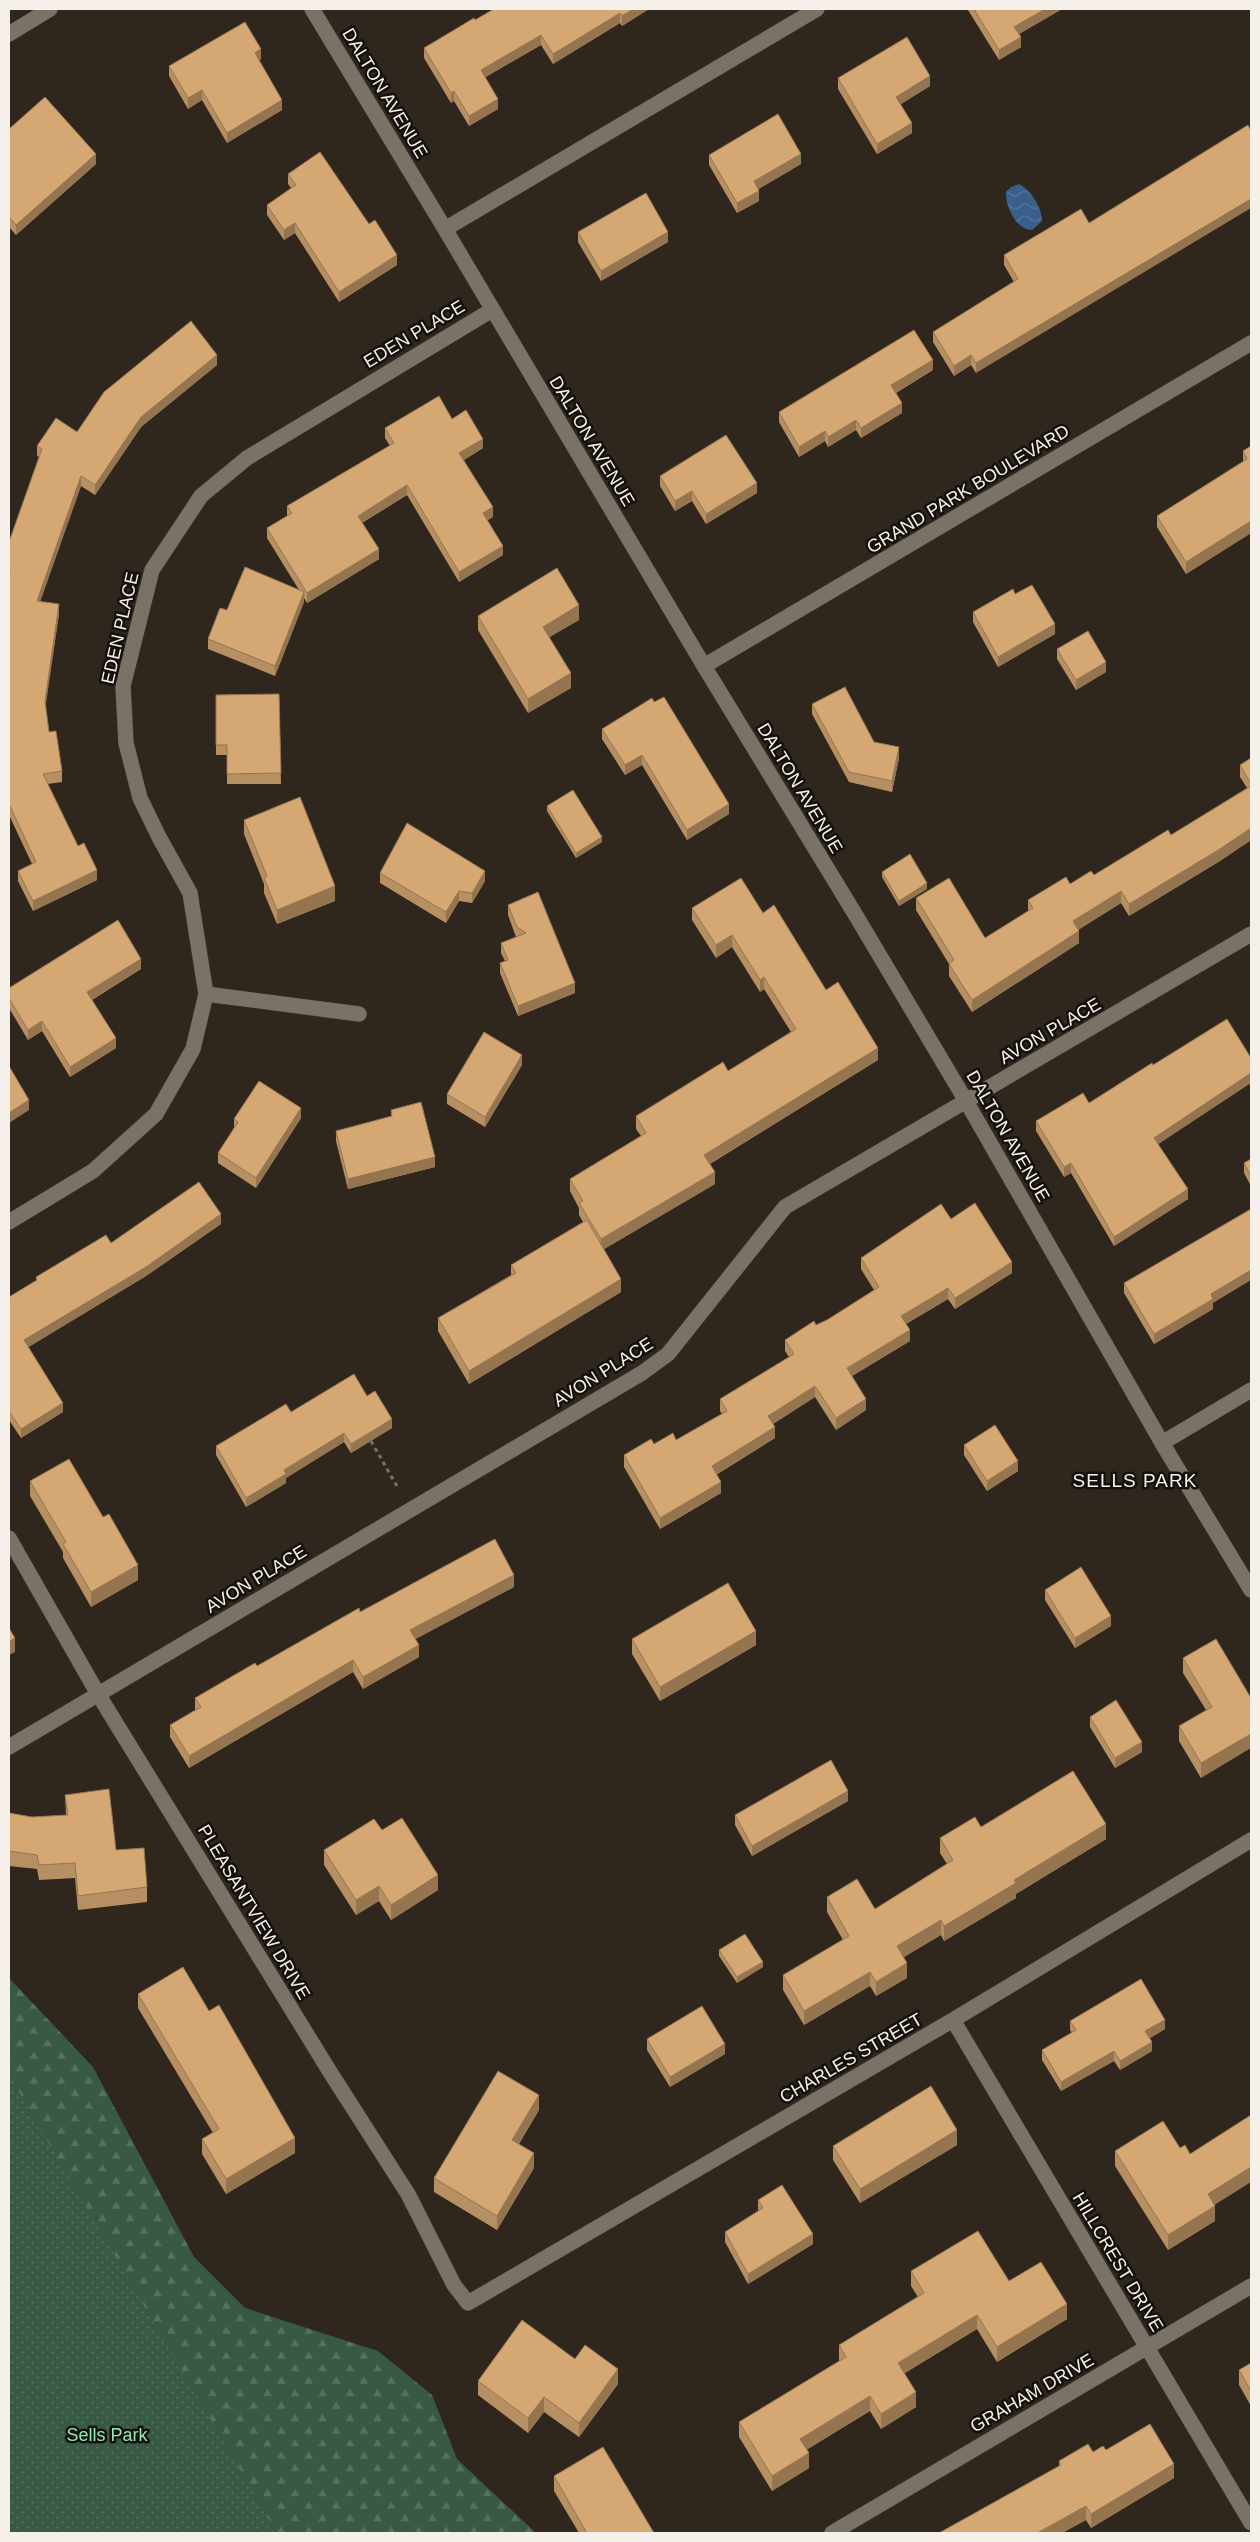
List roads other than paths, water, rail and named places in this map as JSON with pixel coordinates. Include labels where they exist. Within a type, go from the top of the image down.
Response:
[{"type":"street","points":[[9,34],[50,9]]},
{"type":"street","name":"DALTON AVENUE","points":[[312,9],[445,228],[704,666],[966,1101],[1162,1443],[1251,1590]]},
{"type":"street","points":[[445,228],[817,9]]},
{"type":"street","name":"EDEN PLACE","points":[[9,1222],[93,1171],[156,1114],[193,1049],[206,994],[190,892],[159,837],[140,798],[126,743],[123,686],[152,570],[201,496],[247,458],[492,310]]},
{"type":"street","name":"GRAND PARK BOULEVARD","points":[[704,666],[1251,343]]},
{"type":"street","name":"AVON PLACE","points":[[9,1747],[642,1373],[668,1354],[785,1207],[1251,934]]},
{"type":"street","points":[[206,994],[359,1014]]},
{"type":"street","points":[[1162,1443],[1251,1390]]},
{"type":"street","name":"PLEASANTVIEW DRIVE","points":[[9,1538],[98,1694],[330,2072],[408,2194],[454,2285],[468,2304]]},
{"type":"street","name":"CHARLES STREET","points":[[468,2304],[952,2020],[1251,1840]]},
{"type":"street","name":"HILLCREST DRIVE","points":[[952,2020],[1251,2523]]},
{"type":"street","name":"GRAHAM DRIVE","points":[[832,2533],[1251,2286]]},
{"type":"water","points":[[1019,184],[1032,195],[1042,216],[1042,221],[1032,230],[1026,229],[1016,222],[1007,204],[1006,192],[1011,187]]},
{"type":"district","name":"SELLS PARK","points":[[1135,1480]]},
{"type":"park label","name":"Sells Park","points":[[107,2435]]}]
